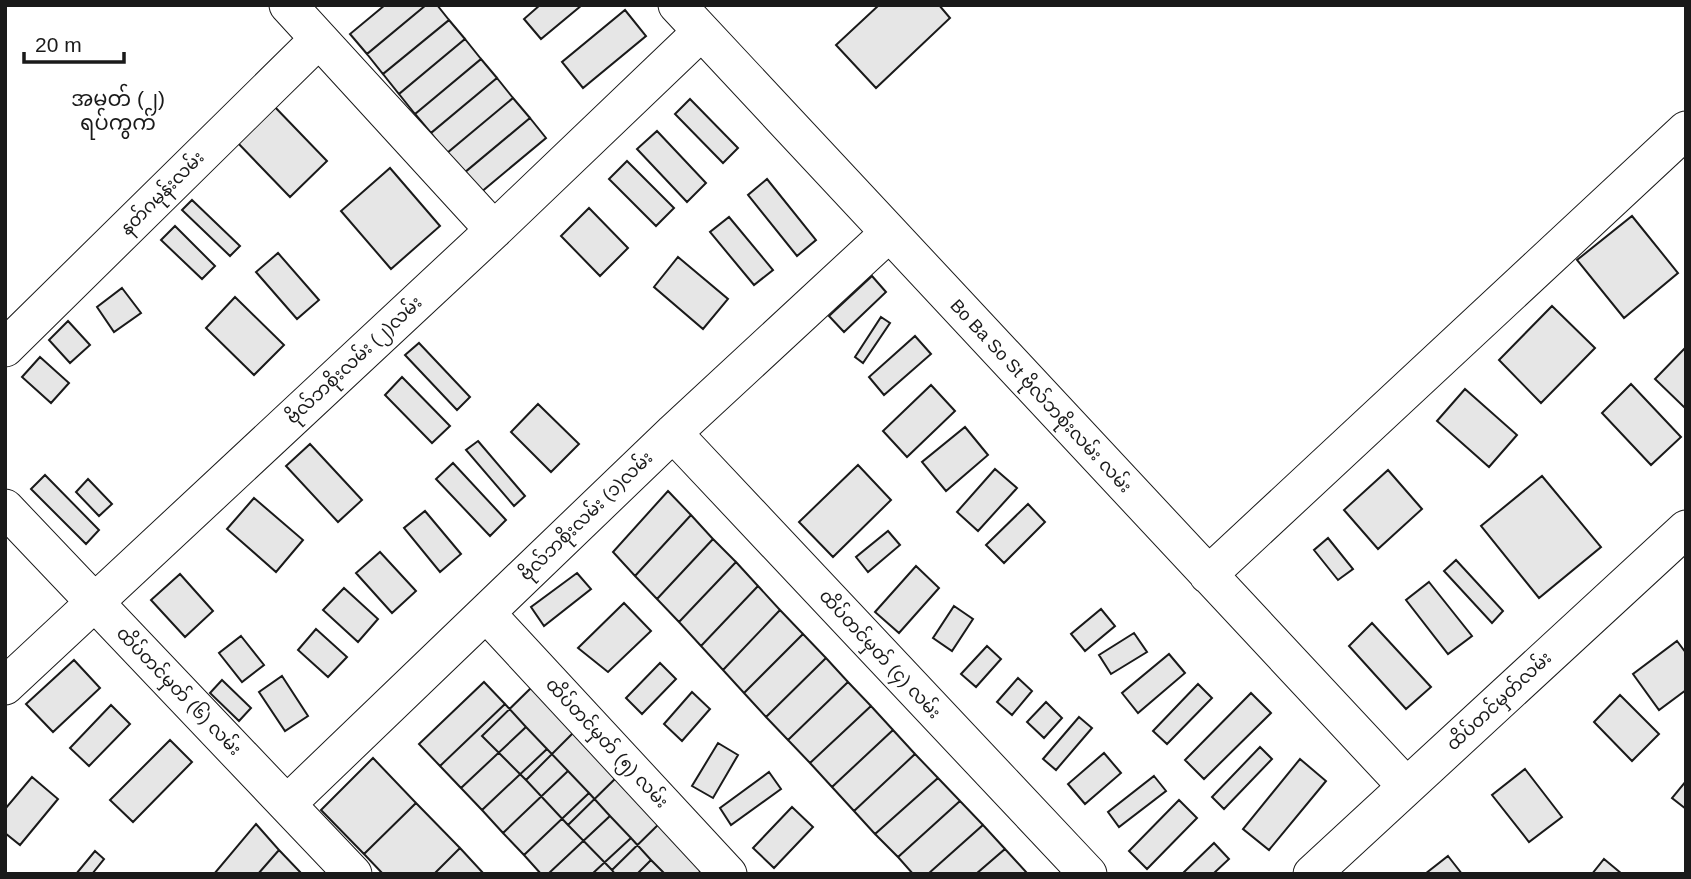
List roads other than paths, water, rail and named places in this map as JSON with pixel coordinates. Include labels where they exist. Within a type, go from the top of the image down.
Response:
[{"type":"street","points":[[288,5],[494,230]]},
{"type":"street","name":"Bo Ba So St ဗိုလ်ဘစိုးလမ်း လမ်း","points":[[677,5],[1406,786]]},
{"type":"street","name":"ဗိုလ်ဘစိုးလမ်း (၂)လမ်း","points":[[5,686],[494,230],[701,32]]},
{"type":"street","name":"နတ်ဂမုန်းလမ်း","points":[[5,348],[319,39]]},
{"type":"street","points":[[1208,575],[1686,130]]},
{"type":"street","name":"ဗိုလ်ဘစိုးလမ်း (၁)လမ်း","points":[[287,804],[673,433],[889,233]]},
{"type":"street","name":"ထိပ်တင်မှတ် (၄) လမ်း","points":[[673,433],[1088,874]]},
{"type":"street","name":"ထိပ်တင်မှတ် (၆) လမ်း","points":[[5,508],[354,874]]},
{"type":"street","name":"ထိပ်တင်မှတ်လမ်း","points":[[1312,874],[1686,529]]},
{"type":"street","name":"ထိပ်တင်မှတ် (၅) လမ်း","points":[[486,613],[728,874]]},
{"type":"district","name":"အမှတ် (၂) ရပ်ကွက်","points":[[118,110]]}]
